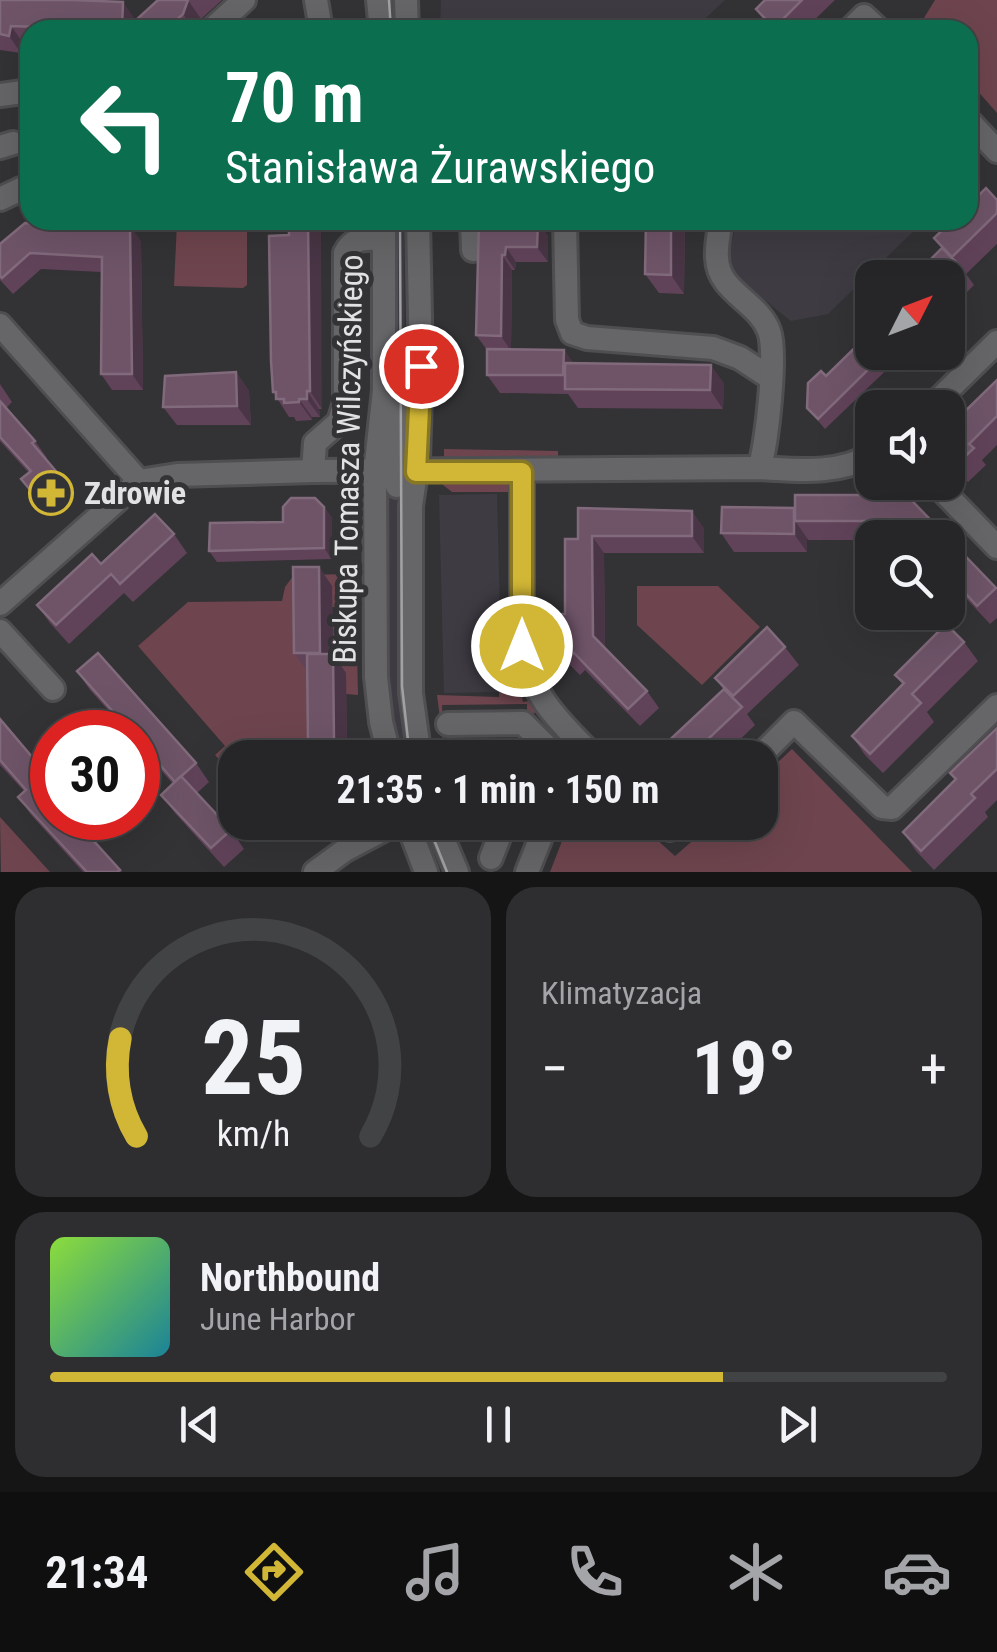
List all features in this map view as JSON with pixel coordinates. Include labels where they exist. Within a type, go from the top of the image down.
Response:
[{"type":"street","points":[[222,20],[244,0]]},
{"type":"street","points":[[978,131],[997,151]]},
{"type":"street","points":[[312,471],[316,443],[339,422],[343,413],[345,253],[349,245],[379,230]]},
{"type":"street","name":"Biskupa Tomasza Wilczyńskiego","points":[[388,230],[384,390],[396,472],[411,506],[412,694],[418,740]]},
{"type":"street","name":"Biskupa Tomasza Wilczyńskiego","points":[[386,740],[376,677],[396,472],[421,366],[418,230]]},
{"type":"street","points":[[472,230],[473,250]]},
{"type":"street","points":[[565,230],[567,320],[572,332],[587,338],[713,348],[740,358],[769,377]]},
{"type":"street","points":[[720,230],[716,260],[722,280],[758,314],[769,331],[773,352],[765,451],[759,468]]},
{"type":"street","points":[[0,325],[140,481]]},
{"type":"street","points":[[948,390],[997,342]]},
{"type":"street","points":[[0,604],[140,481],[177,475],[312,471],[822,471],[855,463]]},
{"type":"street","points":[[396,472],[404,740]]},
{"type":"street","points":[[522,472],[522,646],[528,674],[543,704],[573,740]]},
{"type":"street","points":[[951,500],[997,547]]},
{"type":"street","points":[[0,631],[52,690]]},
{"type":"street","points":[[776,740],[794,722],[882,807],[892,808],[997,706]]},
{"type":"street","points":[[448,724],[523,723],[536,740]]},
{"type":"street","points":[[316,872],[364,840]]},
{"type":"street","points":[[414,840],[426,872]]},
{"type":"street","points":[[428,840],[440,872]]},
{"type":"street","points":[[444,840],[457,872]]},
{"type":"street","points":[[491,858],[498,840]]},
{"type":"street","points":[[527,872],[540,840]]},
{"type":"shaded area","points":[[441,0],[725,0],[704,20],[440,20]]},
{"type":"shaded area","points":[[935,0],[997,0],[997,113],[978,91],[978,20],[923,20]]},
{"type":"shaded area","points":[[177,230],[247,230],[247,285],[174,286]]},
{"type":"shaded area","points":[[388,230],[404,230],[405,394],[388,453]]},
{"type":"shaded area","points":[[734,230],[915,230],[884,260],[855,260],[855,288],[828,314],[791,321],[727,270]]},
{"type":"shaded area","points":[[444,449],[558,451],[558,465],[444,463]]},
{"type":"shaded area","points":[[443,482],[509,484],[514,492],[452,492],[443,485]]},
{"type":"shaded area","points":[[406,486],[414,740],[395,740],[390,681],[388,488]]},
{"type":"shaded area","points":[[497,494],[502,692],[444,693],[439,495]]},
{"type":"shaded area","points":[[357,574],[357,608],[332,607],[322,740],[220,740],[138,646],[188,602],[282,601],[285,587],[294,575]]},
{"type":"shaded area","points":[[637,586],[718,586],[760,627],[702,685],[637,625]]},
{"type":"shaded area","points":[[333,614],[357,614],[357,644],[333,643]]},
{"type":"shaded area","points":[[333,650],[357,650],[358,695],[346,694],[333,673]]},
{"type":"shaded area","points":[[499,692],[522,697],[523,702],[533,700],[535,713],[527,716],[527,704],[442,705],[443,740],[437,695],[499,697]]},
{"type":"shaded area","points":[[792,749],[912,872],[550,872],[562,840],[657,840],[675,856],[693,840],[778,840],[778,762]]},
{"type":"shaded area","points":[[0,817],[50,872],[1,872]]},
{"type":"building","points":[[0,0],[123,2],[122,20],[20,20],[20,26],[11,26],[9,36],[0,34]]},
{"type":"building","points":[[158,0],[188,0],[177,20],[136,20]]},
{"type":"building","points":[[765,0],[802,0],[782,20],[766,20],[756,9]]},
{"type":"building","points":[[986,188],[997,200],[997,213],[952,257],[934,238],[942,230],[978,230],[978,196]]},
{"type":"building","points":[[20,227],[130,230],[132,374],[101,374],[102,257],[30,253],[2,278],[0,244]]},
{"type":"building","points":[[289,230],[308,230],[310,391],[307,399],[284,403],[273,392],[269,236],[289,235]]},
{"type":"building","points":[[479,230],[538,230],[537,247],[506,247],[502,255],[501,336],[476,335]]},
{"type":"building","points":[[646,230],[671,230],[671,275],[645,274]]},
{"type":"building","points":[[942,248],[954,260],[930,260]]},
{"type":"building","points":[[855,348],[855,370],[868,370],[818,419],[807,408],[808,383],[821,371],[826,376]]},
{"type":"building","points":[[487,349],[564,350],[563,375],[487,375]]},
{"type":"building","points":[[565,363],[711,365],[710,390],[565,389]]},
{"type":"building","points":[[236,372],[237,406],[163,407],[165,376]]},
{"type":"building","points":[[997,380],[997,416],[969,444],[974,448],[965,456],[965,411]]},
{"type":"building","points":[[0,401],[61,477],[37,498],[21,479],[31,471],[0,437]]},
{"type":"building","points":[[795,495],[911,500],[931,520],[795,521]]},
{"type":"building","points":[[291,498],[315,498],[324,507],[324,548],[209,551],[210,523],[283,522],[283,507]]},
{"type":"building","points":[[722,507],[794,508],[794,534],[721,533]]},
{"type":"building","points":[[578,508],[692,511],[692,536],[592,536],[593,636],[647,691],[628,709],[574,653],[568,658],[556,646],[557,614],[565,614],[565,539],[578,539]]},
{"type":"building","points":[[155,514],[174,534],[120,584],[111,574],[56,625],[37,605],[92,554],[101,564]]},
{"type":"building","points":[[965,556],[996,588],[977,606],[965,593]]},
{"type":"building","points":[[293,567],[319,567],[320,653],[294,653]]},
{"type":"building","points":[[767,627],[785,647],[733,696],[715,678]]},
{"type":"building","points":[[940,630],[952,630],[964,642],[912,694],[921,703],[870,754],[852,736],[904,683],[895,675]]},
{"type":"building","points":[[98,653],[149,710],[112,710],[77,671]]},
{"type":"building","points":[[307,654],[333,654],[334,740],[308,740]]},
{"type":"building","points":[[724,689],[742,707],[707,740],[670,740]]},
{"type":"building","points":[[0,719],[30,754],[30,810],[18,797],[26,790],[0,760]]},
{"type":"building","points":[[160,723],[196,763],[175,782],[160,765]]},
{"type":"building","points":[[997,728],[997,769],[971,794],[975,798],[921,851],[903,832],[956,779],[950,773]]},
{"type":"building","points":[[181,776],[218,816],[220,840],[211,848],[161,795]]},
{"type":"building","points":[[58,840],[93,840],[120,870],[87,872]]},
{"type":"tram line","points":[[389,0],[390,20]]},
{"type":"tram line","points":[[400,230],[402,686],[408,740]]},
{"type":"tram line","points":[[434,840],[447,872]]},
{"type":"place","name":"Zdrowie","points":[[51,493]]},
{"type":"route","points":[[421,366],[416,472],[522,472],[522,646]]}]
